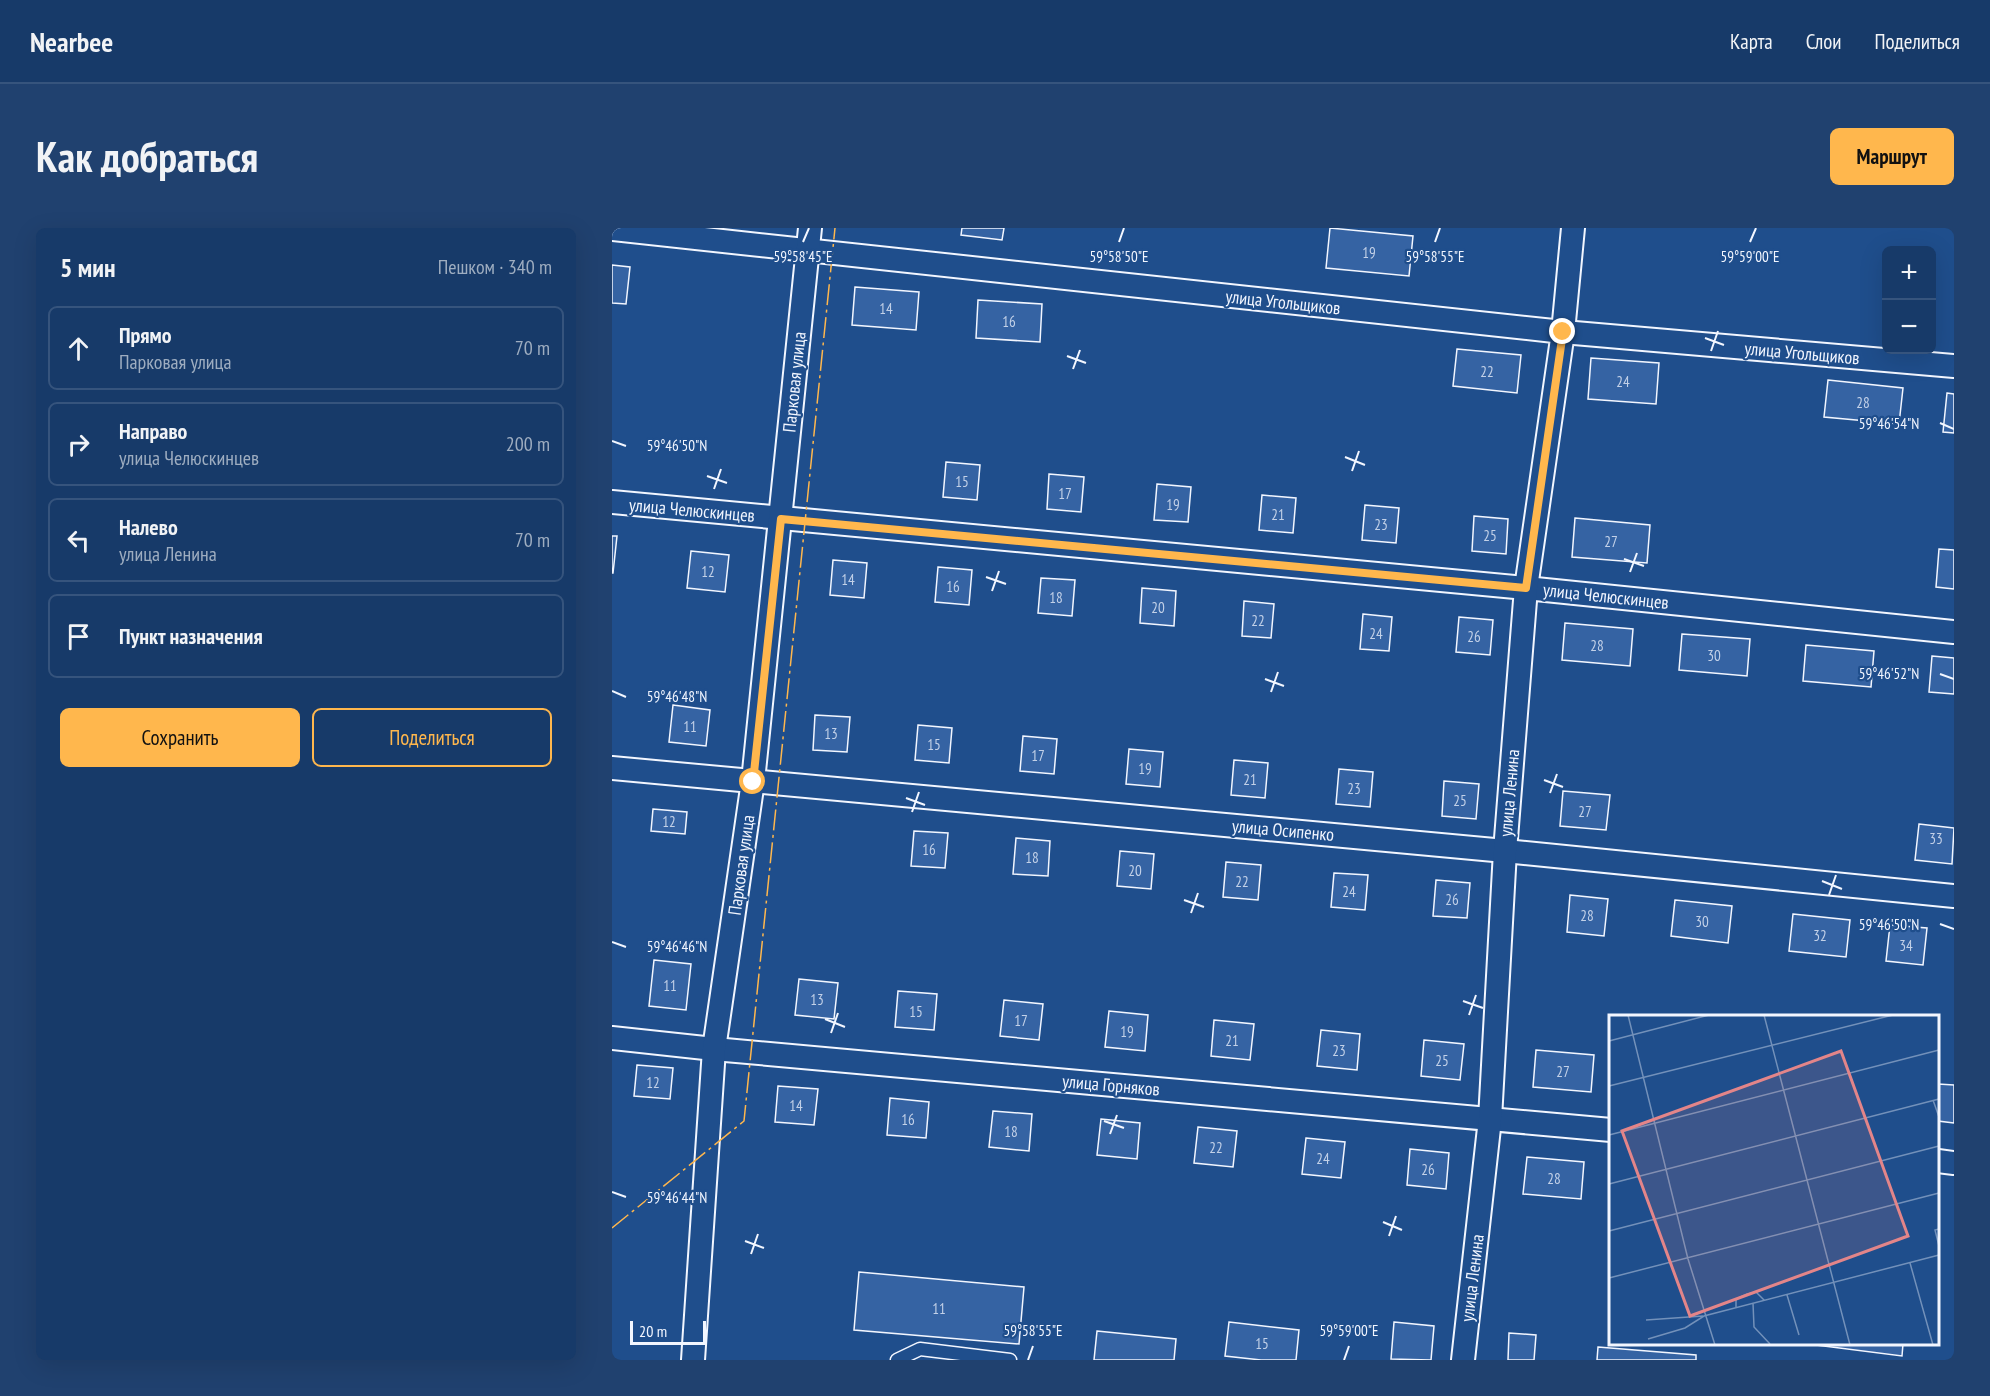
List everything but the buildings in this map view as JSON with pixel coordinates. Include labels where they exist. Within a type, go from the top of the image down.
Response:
[{"type":"street","name":"Парковая улица","points":[[693,1360],[714,1049],[753,782],[810,228]]},
{"type":"street","name":"улица Ленина","points":[[1463,1360],[1490,1119],[1505,850],[1526,588],[1563,332],[1573,228]]},
{"type":"street","name":"улица Угольщиков","points":[[612,229],[1563,332],[1954,366]]},
{"type":"street","name":"улица Челюскинцев","points":[[612,502],[1526,588],[1954,632]]},
{"type":"street","name":"улица Осипенко","points":[[612,768],[1505,850],[1954,896]]},
{"type":"street","name":"улица Горняков","points":[[612,1038],[1609,1130]]},
{"type":"street","points":[[1939,1161],[1954,1163]]},
{"type":"lane","points":[[897,1360],[920,1349],[1010,1360]]},
{"type":"power","points":[[612,1228],[744,1121],[835,228]]},
{"type":"route","points":[[753,782],[781,519],[1526,588],[1563,332]]}]
